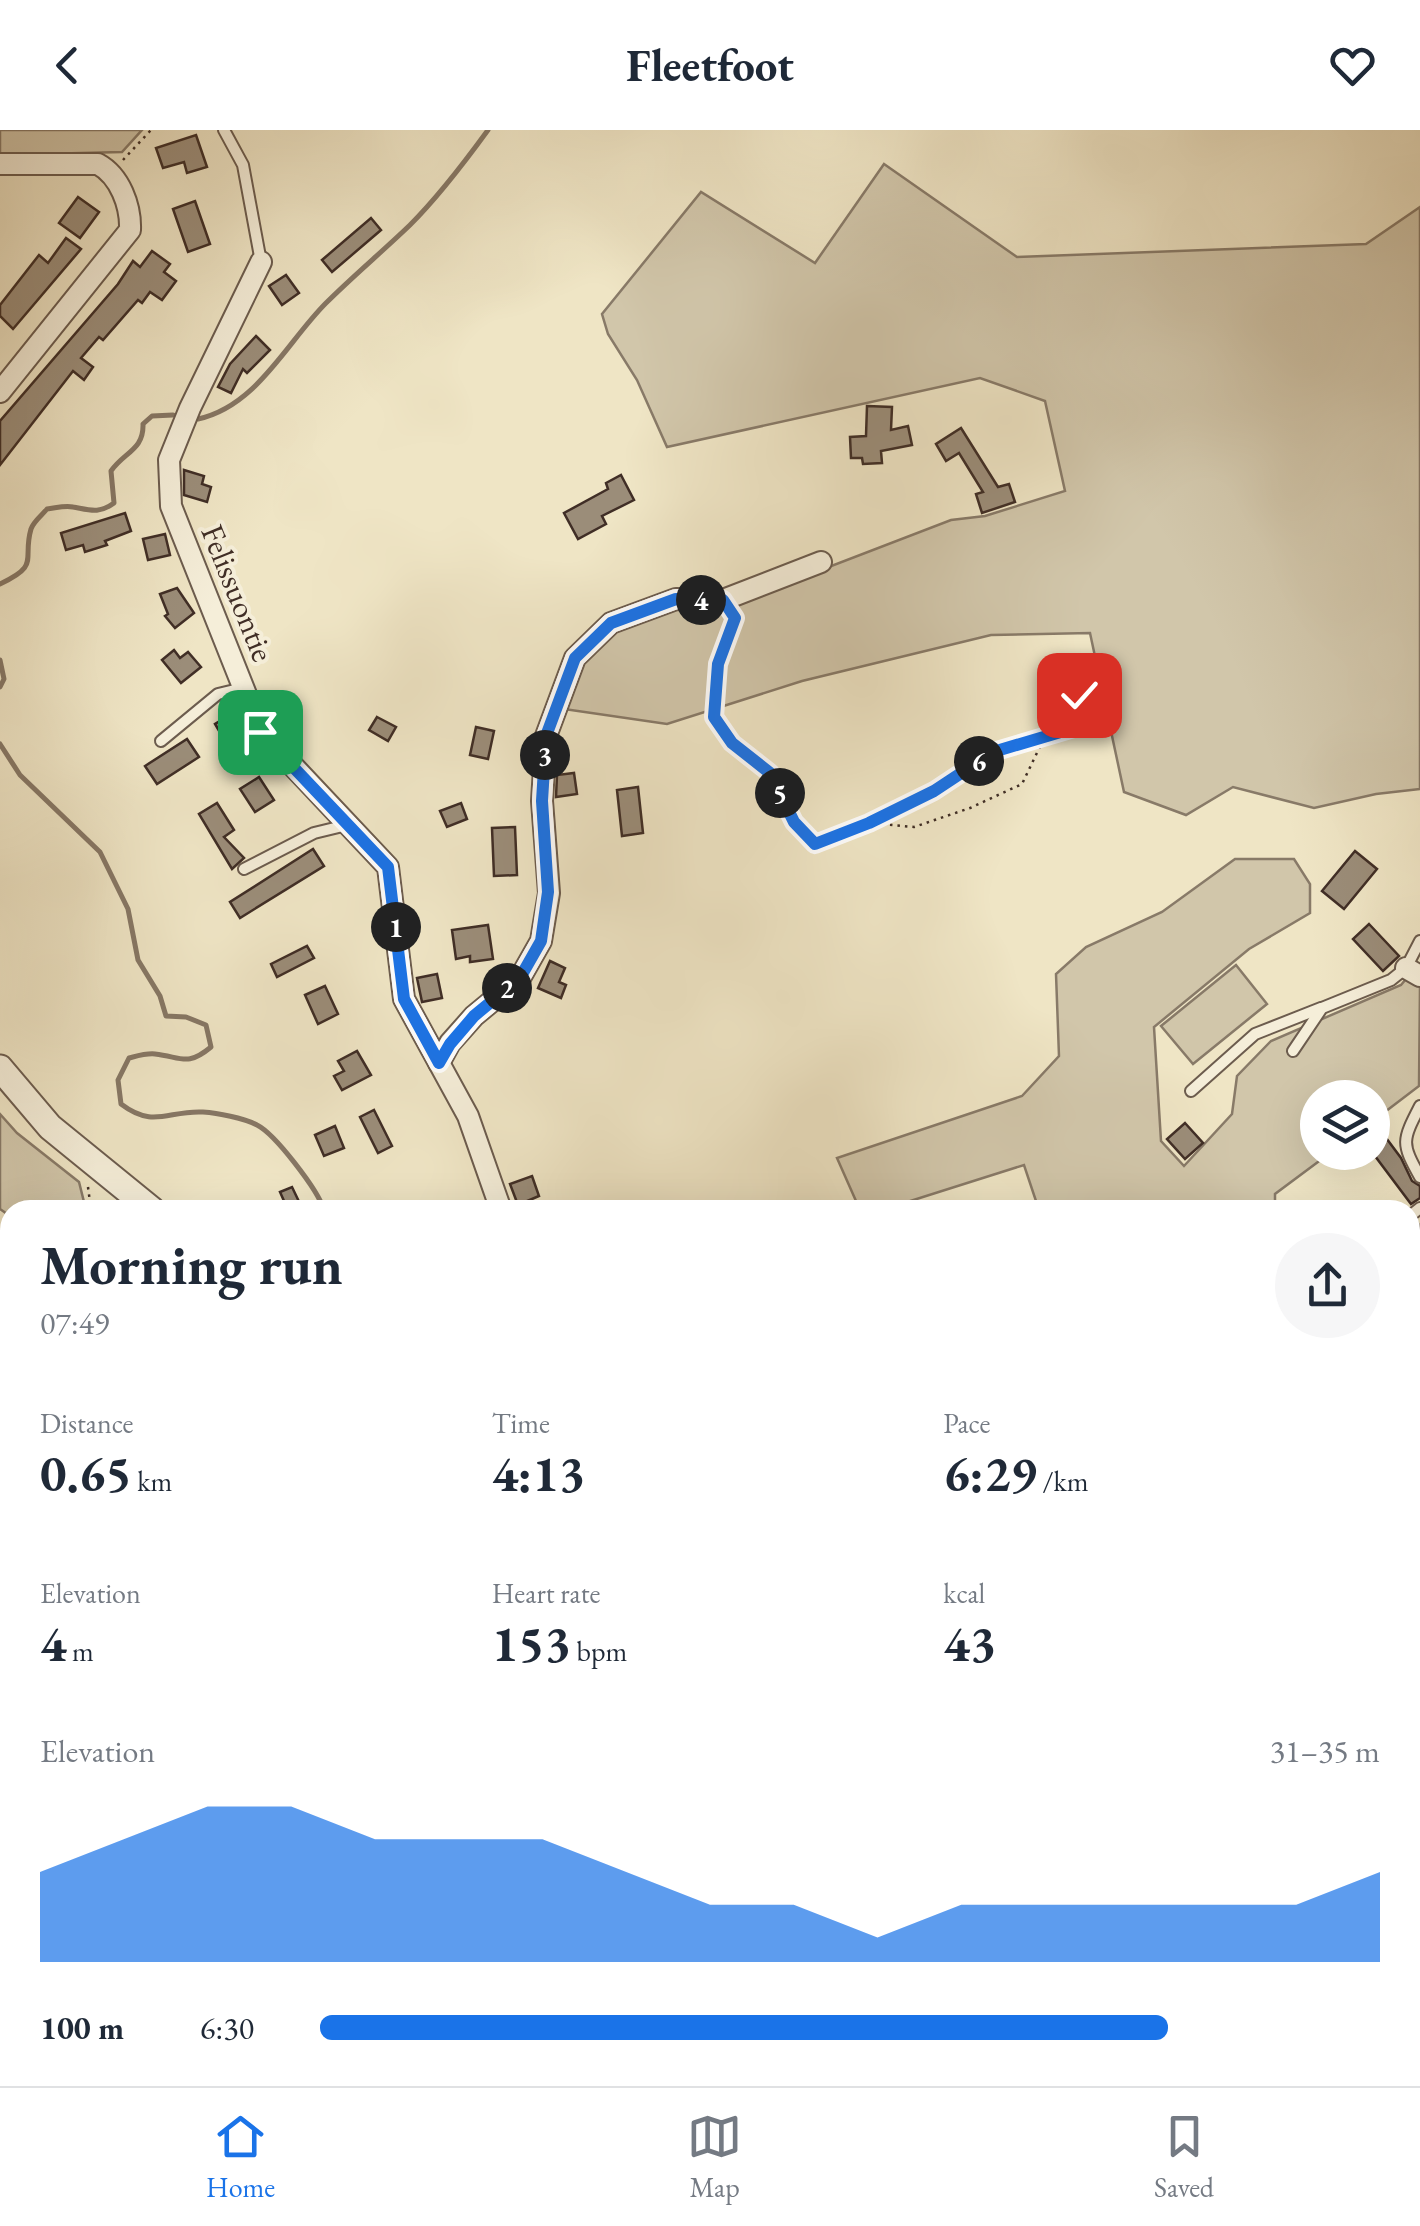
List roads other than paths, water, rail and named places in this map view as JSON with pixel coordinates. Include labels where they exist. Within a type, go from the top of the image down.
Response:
[{"type":"street","points":[[0,164],[103,166],[120,188],[130,216],[130,230],[0,392]]},
{"type":"street","name":"Felissuontie","points":[[261,262],[169,460],[171,506],[260,732],[388,867],[404,999],[468,1116],[498,1200]]},
{"type":"street","points":[[439,1063],[474,1016],[520,978],[541,941],[548,892],[542,801],[546,736],[575,658],[611,623],[676,599],[723,600],[820,562]]},
{"type":"street","points":[[0,1068],[50,1127],[140,1200]]},
{"type":"lane","name":"Felissuontie","points":[[224,130],[243,166],[261,262]]},
{"type":"lane","points":[[160,740],[218,694],[243,688]]},
{"type":"lane","points":[[244,870],[314,834],[348,825]]},
{"type":"lane","points":[[1190,1091],[1254,1034],[1413,972],[1420,941]]},
{"type":"lane","points":[[1293,1051],[1322,1008]]},
{"type":"lane","points":[[1420,1106],[1405,1135],[1404,1149],[1420,1177]]},
{"type":"waterway","points":[[198,419],[219,412],[254,387],[326,303],[421,214],[488,130]]},
{"type":"waterway","points":[[0,584],[25,566],[31,529],[47,509],[67,506],[99,510],[114,503],[111,471],[137,445],[143,424],[152,416],[173,415]]},
{"type":"waterway","points":[[0,660],[4,679],[0,687]]},
{"type":"waterway","points":[[0,744],[20,775],[100,852],[128,909],[138,960],[160,996],[166,1016],[186,1017],[206,1025],[211,1047],[196,1057],[152,1054],[129,1058],[118,1080],[121,1104],[143,1116],[203,1112],[257,1125],[295,1163],[319,1200]]}]
